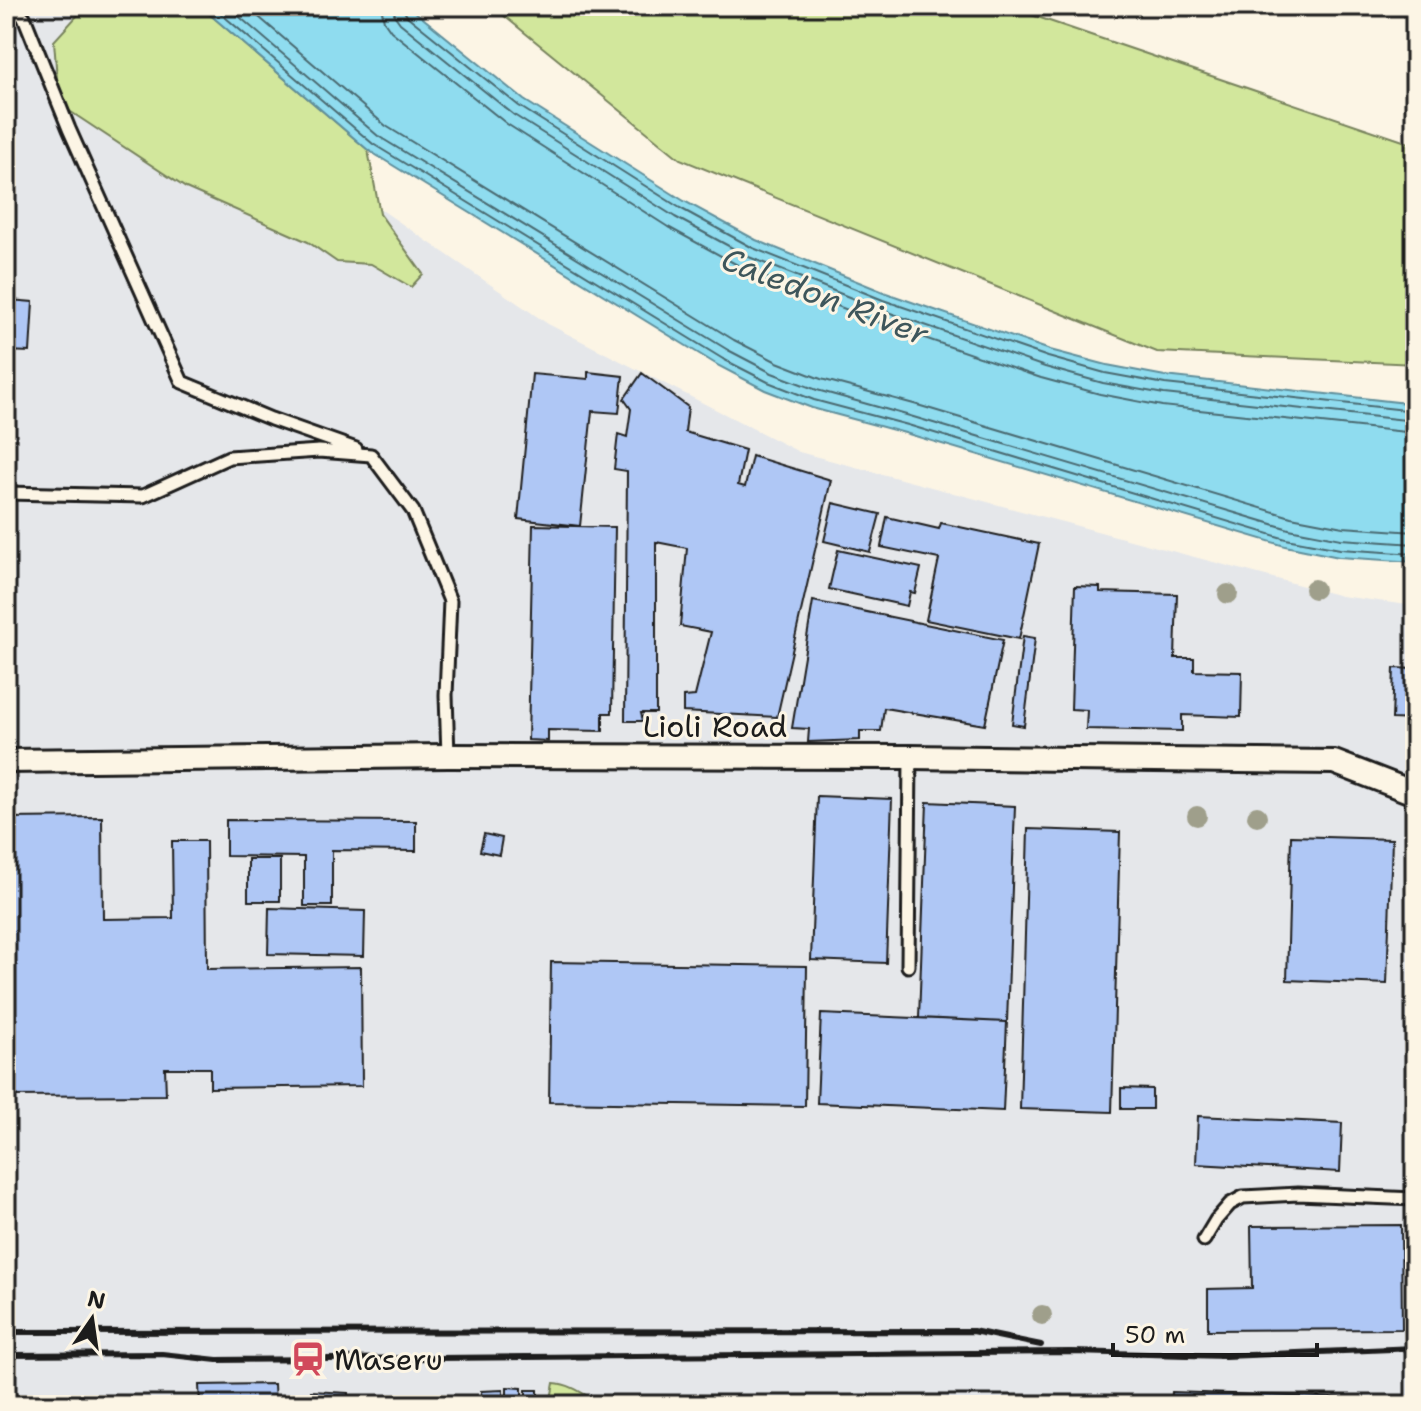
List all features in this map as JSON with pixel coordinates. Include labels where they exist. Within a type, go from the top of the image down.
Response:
[{"type":"street","name":"Lioli Road","points":[[6,761],[448,756],[1334,762],[1414,793],[1415,797]]},
{"type":"lane","points":[[10,6],[24,17],[69,129],[182,382],[271,419],[371,455],[413,511],[450,601],[446,695],[448,756]]},
{"type":"lane","points":[[6,493],[143,496],[229,457],[319,451],[371,455]]},
{"type":"lane","points":[[908,966],[910,757]]},
{"type":"lane","points":[[1204,1240],[1230,1204],[1243,1197],[1298,1194],[1415,1199]]},
{"type":"shaded area","points":[[6,6],[84,6],[548,324],[799,452],[1341,596],[1415,606],[1415,1405],[6,1405]]},
{"type":"green space","points":[[86,6],[200,6],[368,150],[380,214],[423,274],[411,287],[371,264],[337,262],[308,242],[186,188],[59,104],[54,41]]},
{"type":"green space","points":[[492,6],[1005,6],[1415,145],[1415,364],[1157,352],[680,159]]},
{"type":"green space","points":[[554,1383],[574,1388],[603,1405],[550,1405]]},
{"type":"water","name":"Caledon River","points":[[200,6],[408,6],[524,100],[684,201],[756,240],[886,293],[1050,350],[1107,365],[1165,376],[1415,404],[1415,562],[1339,557],[1285,546],[812,408],[765,390],[719,366],[368,150]]},
{"type":"building","points":[[10,300],[33,302],[30,352],[7,351]]},
{"type":"building","points":[[588,372],[623,376],[619,413],[592,411],[580,526],[518,519],[532,374],[588,379]]},
{"type":"building","points":[[642,373],[688,407],[685,432],[745,450],[738,485],[745,487],[752,456],[831,480],[777,717],[683,712],[683,697],[695,696],[711,632],[680,626],[687,548],[656,542],[656,713],[641,713],[643,721],[625,721],[627,471],[614,469],[618,434],[627,437],[631,409],[624,399]]},
{"type":"building","points":[[833,503],[880,514],[870,552],[824,541]]},
{"type":"building","points":[[887,517],[939,529],[941,523],[1039,544],[1019,639],[926,620],[939,559],[881,547]]},
{"type":"building","points":[[533,525],[615,527],[612,713],[603,713],[603,731],[548,730],[548,741],[528,740]]},
{"type":"building","points":[[838,550],[921,568],[915,593],[910,592],[907,606],[829,589]]},
{"type":"building","points":[[1075,586],[1100,587],[1100,592],[1177,594],[1175,658],[1194,658],[1194,671],[1242,672],[1241,717],[1182,715],[1182,731],[1086,729],[1087,710],[1071,709]]},
{"type":"building","points":[[813,601],[1003,640],[985,725],[884,708],[881,731],[860,731],[860,740],[808,742],[809,729],[792,728]]},
{"type":"building","points":[[1023,636],[1035,638],[1024,726],[1012,724]]},
{"type":"building","points":[[1394,668],[1415,669],[1415,720],[1392,719]]},
{"type":"building","points":[[817,796],[892,799],[886,963],[811,960]]},
{"type":"building","points":[[927,802],[1015,806],[1007,1022],[919,1018]]},
{"type":"building","points":[[102,817],[103,919],[173,918],[172,841],[206,841],[207,969],[361,967],[362,1086],[210,1088],[210,1068],[165,1068],[166,1095],[6,1096],[6,818]]},
{"type":"building","points":[[226,820],[416,821],[416,851],[332,850],[332,906],[304,906],[304,857],[226,856]]},
{"type":"building","points":[[1028,829],[1120,832],[1112,1112],[1020,1109]]},
{"type":"building","points":[[484,834],[502,838],[499,855],[480,851]]},
{"type":"building","points":[[1291,836],[1392,839],[1387,984],[1287,980]]},
{"type":"building","points":[[248,859],[280,859],[280,901],[248,901]]},
{"type":"building","points":[[269,908],[365,911],[364,956],[268,954]]},
{"type":"building","points":[[551,962],[807,966],[805,1106],[549,1102]]},
{"type":"building","points":[[821,1014],[1007,1022],[1003,1111],[817,1103]]},
{"type":"building","points":[[1121,1088],[1152,1089],[1152,1109],[1121,1109]]},
{"type":"building","points":[[1198,1116],[1342,1123],[1340,1172],[1196,1164]]},
{"type":"building","points":[[1401,1225],[1402,1329],[1208,1330],[1208,1289],[1252,1288],[1251,1226]]},
{"type":"building","points":[[274,1384],[275,1405],[200,1405],[199,1385]]},
{"type":"building","points":[[507,1387],[522,1388],[522,1405],[507,1405]]},
{"type":"building","points":[[503,1390],[503,1405],[482,1405],[481,1391]]},
{"type":"building","points":[[526,1390],[538,1390],[538,1405],[526,1405]]},
{"type":"building","points":[[311,1391],[348,1393],[348,1405],[311,1405]]},
{"type":"building","points":[[1172,1392],[1378,1399],[1378,1405],[1171,1405]]},
{"type":"building","points":[[353,1398],[407,1401],[407,1405],[353,1405]]},
{"type":"railway","points":[[6,1332],[973,1331],[1041,1345]]},
{"type":"railway","points":[[6,1355],[162,1354],[217,1360],[1072,1352],[1225,1356],[1415,1348]]},
{"type":"place","name":"Maseru","points":[[308,1359]]}]
